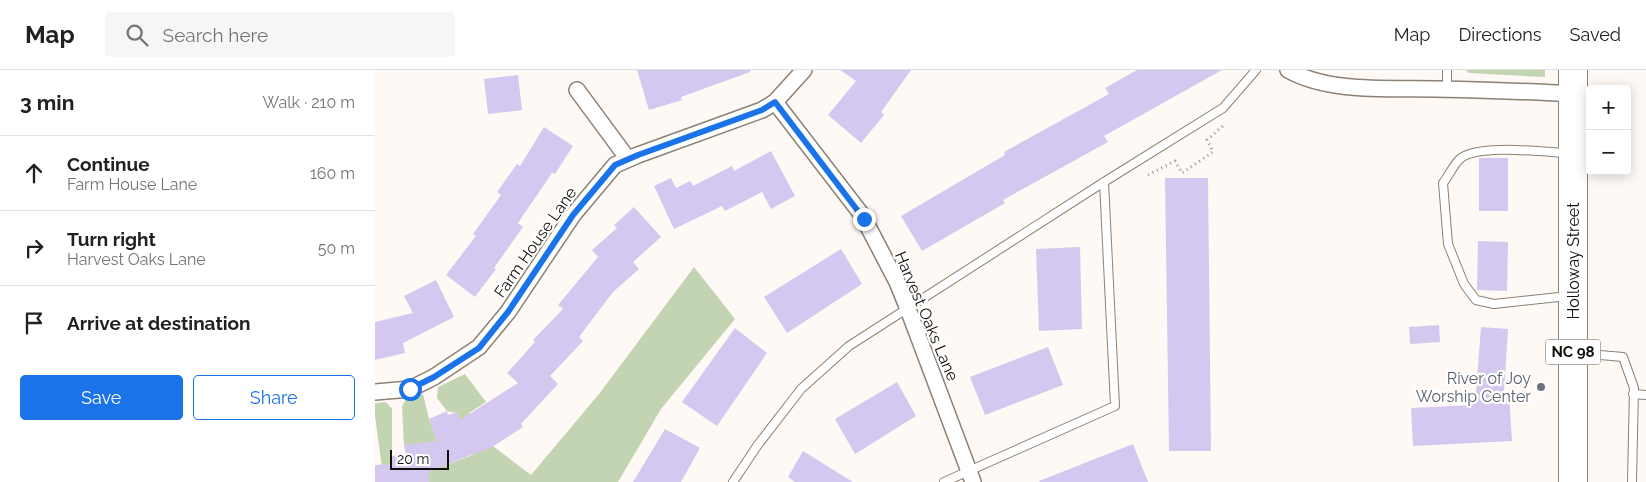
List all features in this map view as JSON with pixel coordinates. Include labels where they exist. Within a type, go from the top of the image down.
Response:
[{"type":"highway","name":"Holloway Street","points":[[1573,82],[1573,482]]},
{"type":"street","name":"Farm House Lane","points":[[375,392],[410,389],[434,377],[479,348],[508,312],[573,215],[615,165],[762,110],[775,102],[804,70]]},
{"type":"street","points":[[1288,70],[1298,76],[1325,84],[1368,88],[1447,89],[1573,82]]},
{"type":"street","points":[[577,90],[628,159]]},
{"type":"street","name":"Harvest Oaks Lane","points":[[775,102],[862,215],[897,282],[971,476]]},
{"type":"lane","points":[[733,482],[757,446],[801,389],[849,346],[1223,108],[1256,70]]},
{"type":"lane","points":[[1447,70],[1447,89]]},
{"type":"lane","points":[[1573,153],[1512,149],[1483,151],[1461,158],[1443,183],[1448,244],[1464,284],[1476,300],[1494,304],[1573,295]]},
{"type":"lane","points":[[944,482],[971,476],[1115,406],[1104,182]]},
{"type":"lane","points":[[1573,353],[1623,357],[1634,388],[1632,482]]},
{"type":"lane","points":[[1633,394],[1646,395]]},
{"type":"path","points":[[1148,175],[1175,161],[1183,173],[1213,152],[1207,140],[1228,122]]},
{"type":"green space","points":[[1466,70],[1545,70],[1545,77],[1469,73]]},
{"type":"green space","points":[[694,267],[735,319],[661,409],[618,482],[429,482],[404,445],[402,407],[406,398],[423,394],[429,419],[446,465],[473,455],[457,413],[447,411],[437,398],[438,387],[465,374],[486,402],[469,413],[493,446],[531,475],[599,394]]},
{"type":"green space","points":[[386,402],[392,409],[391,482],[384,482],[375,416],[375,403]]},
{"type":"building","points":[[637,70],[750,70],[750,72],[681,97],[682,100],[649,110]]},
{"type":"building","points":[[840,70],[911,70],[881,112],[884,115],[861,143],[828,115],[856,81]]},
{"type":"building","points":[[1137,70],[1222,70],[1104,136],[1108,142],[1003,200],[1005,203],[922,251],[901,216],[1005,155],[1004,152],[1109,94],[1105,88]]},
{"type":"building","points":[[518,75],[522,110],[488,114],[484,79]]},
{"type":"building","points":[[544,127],[573,146],[555,174],[552,173],[518,223],[523,227],[475,297],[446,275],[476,236],[473,234],[501,195],[497,192],[517,164],[520,166]]},
{"type":"building","points":[[771,151],[795,196],[771,209],[762,192],[725,211],[722,206],[674,229],[654,186],[671,178],[676,188],[690,181],[693,186],[732,166],[734,171]]},
{"type":"building","points":[[1479,158],[1508,158],[1508,211],[1479,211]]},
{"type":"building","points":[[1165,178],[1208,178],[1211,451],[1169,451]]},
{"type":"building","points":[[634,207],[661,237],[633,262],[639,269],[613,292],[579,337],[583,341],[550,376],[558,384],[521,424],[523,427],[492,447],[428,472],[429,482],[375,482],[375,465],[390,464],[390,456],[406,455],[404,445],[437,441],[429,419],[447,411],[448,415],[457,412],[460,420],[518,383],[507,373],[535,342],[533,340],[563,309],[558,305],[598,257],[592,250],[617,228],[614,225]]},
{"type":"building","points":[[1478,241],[1508,242],[1507,291],[1477,290]]},
{"type":"building","points":[[1080,247],[1082,329],[1039,331],[1036,249]]},
{"type":"building","points":[[841,249],[862,284],[787,333],[764,297]]},
{"type":"building","points":[[436,280],[454,317],[403,343],[405,353],[375,360],[375,322],[413,313],[404,296]]},
{"type":"building","points":[[1439,325],[1440,342],[1410,344],[1409,327]]},
{"type":"building","points":[[1481,327],[1508,329],[1504,392],[1509,392],[1512,441],[1413,446],[1411,408],[1474,405],[1473,394],[1476,393]]},
{"type":"building","points":[[735,328],[767,353],[717,426],[682,402]]},
{"type":"building","points":[[1048,347],[1063,385],[985,415],[970,377]]},
{"type":"building","points":[[897,382],[916,416],[855,454],[835,419]]},
{"type":"building","points":[[665,429],[700,448],[681,482],[633,482]]},
{"type":"building","points":[[1133,444],[1148,482],[1039,481]]},
{"type":"building","points":[[803,451],[853,482],[795,482],[788,477]]},
{"type":"place","name":"River of Joy Worship Center","points":[[1541,387]]},
{"type":"route","points":[[410,389],[434,377],[479,348],[508,312],[573,215],[615,165],[762,110],[775,102],[864,219]]}]
